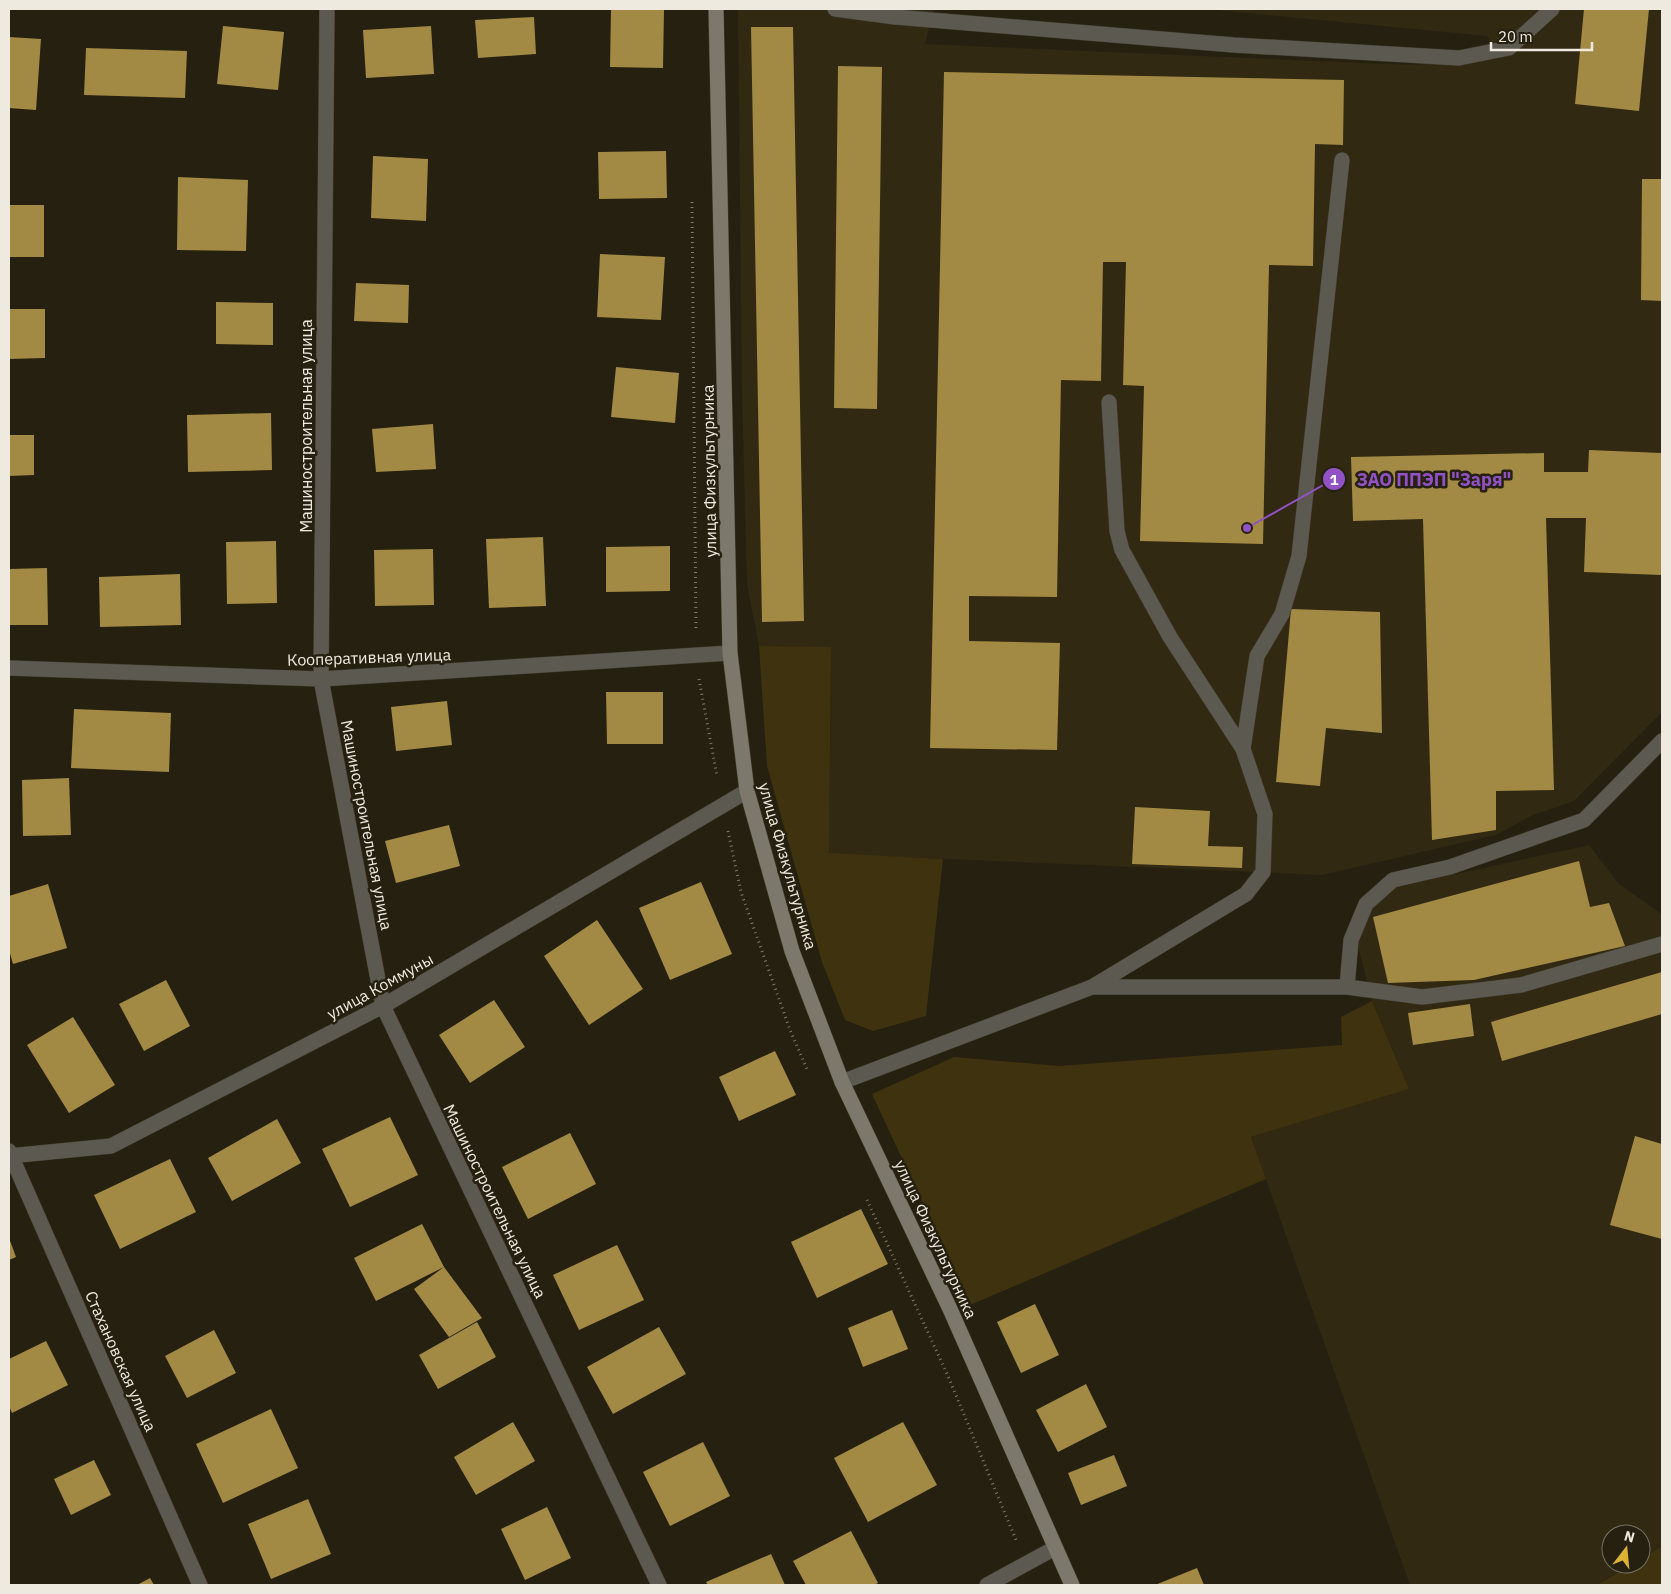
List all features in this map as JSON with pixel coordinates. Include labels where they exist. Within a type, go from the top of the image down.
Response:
[{"type":"street","name":"Машиностроительная улица","points":[[327,9],[322,679],[382,1006],[659,1585]]},
{"type":"street","name":"улица Физкультурника","points":[[716,9],[730,653],[747,792],[792,951],[842,1082],[950,1309],[1054,1548],[1072,1585]]},
{"type":"street","points":[[835,9],[895,17],[1234,45],[1459,58],[1509,48],[1552,9]]},
{"type":"street","points":[[1243,749],[1257,656],[1282,614],[1299,556],[1342,160]]},
{"type":"street","points":[[842,1082],[1092,987],[1246,894],[1263,872],[1265,814],[1243,749],[1170,637],[1122,550],[1117,531],[1108,402]]},
{"type":"street","name":"Кооперативная улица","points":[[9,668],[322,679],[730,653]]},
{"type":"street","points":[[1347,987],[1351,940],[1366,904],[1392,880],[1450,867],[1584,820],[1662,741]]},
{"type":"street","name":"улица Коммуны","points":[[10,1154],[112,1146],[382,1006],[747,792]]},
{"type":"street","points":[[1092,987],[1347,987],[1422,997],[1521,985],[1662,944]]},
{"type":"street","name":"Стахановская улица","points":[[10,1154],[200,1585]]},
{"type":"street","points":[[987,1585],[1054,1548]]},
{"type":"path","points":[[692,198],[696,655],[723,806],[741,892],[790,1030],[810,1075]]},
{"type":"path","points":[[867,1199],[948,1376],[1026,1564]]},
{"type":"shaded area","points":[[738,9],[934,9],[925,44],[1412,65],[1500,59],[1487,36],[1206,9],[1662,9],[1662,712],[1574,801],[1533,815],[1496,835],[1322,875],[829,854],[831,648],[759,646],[747,585],[742,394]]},
{"type":"shaded area","points":[[759,646],[831,647],[829,853],[943,859],[926,1016],[873,1031],[845,1020],[822,962],[767,766]]},
{"type":"shaded area","points":[[1589,845],[1619,884],[1662,914],[1662,1546],[1651,1553],[1651,1524],[1601,1524],[1601,1574],[1615,1574],[1597,1585],[1410,1585],[1251,1137],[1409,1089],[1372,1001],[1355,934],[1372,906],[1397,887]]},
{"type":"shaded area","points":[[1372,1001],[1409,1089],[1251,1137],[1266,1179],[970,1305],[872,1094],[954,1057],[1059,1066],[1342,1045],[1341,1017]]},
{"type":"shaded area","points":[[1662,1546],[1662,1585],[1597,1585],[1615,1574],[1651,1574],[1651,1553]]},
{"type":"building","points":[[611,9],[664,9],[663,68],[610,67]]},
{"type":"building","points":[[1584,9],[1649,9],[1639,111],[1575,104]]},
{"type":"building","points":[[534,17],[536,54],[478,58],[475,20]]},
{"type":"building","points":[[223,26],[284,32],[278,90],[217,84]]},
{"type":"building","points":[[431,26],[434,74],[366,78],[363,30]]},
{"type":"building","points":[[751,27],[793,27],[804,621],[762,622]]},
{"type":"building","points":[[9,37],[41,39],[36,110],[9,108]]},
{"type":"building","points":[[86,48],[187,51],[185,98],[84,95]]},
{"type":"building","points":[[838,66],[882,67],[877,409],[834,408]]},
{"type":"building","points":[[944,72],[1344,80],[1343,145],[1315,144],[1313,266],[1269,265],[1263,544],[1140,541],[1144,386],[1123,385],[1126,262],[1103,262],[1101,381],[1061,380],[1057,597],[969,596],[969,641],[1060,643],[1057,750],[930,748]]},
{"type":"building","points":[[666,151],[667,198],[599,199],[598,152]]},
{"type":"building","points":[[373,156],[428,159],[426,221],[371,218]]},
{"type":"building","points":[[178,177],[248,180],[246,251],[177,250]]},
{"type":"building","points":[[1642,179],[1662,179],[1662,301],[1641,300]]},
{"type":"building","points":[[9,205],[44,205],[44,257],[9,257]]},
{"type":"building","points":[[600,254],[665,257],[661,320],[597,317]]},
{"type":"building","points":[[356,283],[409,285],[408,323],[354,321]]},
{"type":"building","points":[[216,302],[273,303],[273,345],[216,344]]},
{"type":"building","points":[[9,309],[45,309],[45,358],[9,359]]},
{"type":"building","points":[[616,367],[679,373],[675,423],[611,417]]},
{"type":"building","points":[[271,413],[272,470],[188,472],[187,415]]},
{"type":"building","points":[[433,424],[436,469],[376,472],[372,429]]},
{"type":"building","points":[[9,435],[34,435],[34,475],[9,476]]},
{"type":"building","points":[[1589,450],[1662,453],[1662,575],[1584,572],[1586,518],[1546,518],[1554,790],[1496,791],[1496,830],[1432,840],[1423,519],[1353,521],[1351,457],[1544,453],[1544,472],[1588,472]]},
{"type":"building","points":[[543,537],[546,606],[489,608],[486,539]]},
{"type":"building","points":[[276,541],[277,603],[227,604],[226,542]]},
{"type":"building","points":[[670,546],[670,591],[606,592],[606,547]]},
{"type":"building","points":[[433,549],[434,605],[375,606],[374,550]]},
{"type":"building","points":[[47,568],[48,625],[9,625],[9,569]]},
{"type":"building","points":[[180,574],[181,625],[100,627],[99,577]]},
{"type":"building","points":[[1291,609],[1380,612],[1382,733],[1326,728],[1320,786],[1276,782]]},
{"type":"building","points":[[606,692],[663,692],[663,744],[607,744]]},
{"type":"building","points":[[447,701],[452,745],[396,751],[391,707]]},
{"type":"building","points":[[74,709],[171,713],[169,772],[71,768]]},
{"type":"building","points":[[69,778],[71,835],[23,836],[22,780]]},
{"type":"building","points":[[1135,807],[1210,811],[1208,846],[1243,847],[1242,868],[1132,864]]},
{"type":"building","points":[[449,825],[460,866],[396,883],[385,841]]},
{"type":"building","points":[[1579,861],[1590,907],[1609,903],[1625,946],[1474,980],[1388,983],[1373,917]]},
{"type":"building","points":[[701,882],[732,954],[670,980],[639,908]]},
{"type":"building","points":[[48,884],[67,948],[13,964],[9,950],[9,896]]},
{"type":"building","points":[[597,920],[643,989],[589,1025],[544,956]]},
{"type":"building","points":[[1662,972],[1662,1014],[1502,1061],[1491,1022]]},
{"type":"building","points":[[166,980],[190,1026],[144,1051],[119,1004]]},
{"type":"building","points":[[494,1000],[525,1047],[470,1083],[439,1035]]},
{"type":"building","points":[[1470,1004],[1474,1036],[1413,1045],[1408,1013]]},
{"type":"building","points":[[73,1017],[115,1085],[69,1113],[27,1045]]},
{"type":"building","points":[[775,1051],[796,1095],[739,1121],[719,1077]]},
{"type":"building","points":[[390,1117],[418,1175],[350,1207],[322,1149]]},
{"type":"building","points":[[277,1119],[301,1163],[232,1201],[208,1158]]},
{"type":"building","points":[[570,1133],[596,1184],[528,1219],[502,1167]]},
{"type":"building","points":[[1635,1136],[1662,1144],[1662,1239],[1610,1225]]},
{"type":"building","points":[[170,1159],[196,1212],[120,1249],[94,1195]]},
{"type":"building","points":[[861,1209],[888,1264],[817,1298],[791,1242]]},
{"type":"building","points":[[422,1224],[444,1267],[376,1301],[354,1258]]},
{"type":"building","points":[[9,1238],[16,1257],[9,1260]]},
{"type":"building","points":[[617,1245],[644,1300],[579,1330],[553,1275]]},
{"type":"building","points":[[444,1267],[482,1318],[449,1337],[414,1289]]},
{"type":"building","points":[[1035,1304],[1059,1355],[1021,1373],[997,1322]]},
{"type":"building","points":[[892,1310],[908,1349],[863,1367],[848,1328]]},
{"type":"building","points":[[477,1322],[496,1357],[438,1389],[419,1355]]},
{"type":"building","points":[[659,1327],[686,1374],[613,1414],[587,1367]]},
{"type":"building","points":[[214,1330],[236,1373],[187,1398],[165,1356]]},
{"type":"building","points":[[46,1341],[68,1385],[12,1413],[9,1406],[9,1359]]},
{"type":"building","points":[[1086,1384],[1107,1427],[1058,1452],[1036,1410]]},
{"type":"building","points":[[271,1409],[298,1468],[223,1503],[196,1444]]},
{"type":"building","points":[[513,1422],[535,1461],[476,1495],[454,1457]]},
{"type":"building","points":[[903,1422],[937,1485],[868,1522],[834,1458]]},
{"type":"building","points":[[703,1442],[730,1496],[670,1526],[643,1472]]},
{"type":"building","points":[[1114,1455],[1127,1486],[1081,1505],[1068,1473]]},
{"type":"building","points":[[94,1460],[111,1495],[71,1515],[54,1479]]},
{"type":"building","points":[[308,1499],[331,1554],[271,1579],[248,1524]]},
{"type":"building","points":[[547,1507],[571,1558],[525,1580],[501,1529]]},
{"type":"building","points":[[851,1531],[878,1583],[874,1585],[806,1585],[793,1561]]},
{"type":"building","points":[[771,1554],[785,1585],[708,1585],[706,1582]]},
{"type":"building","points":[[1197,1568],[1204,1585],[1155,1585]]},
{"type":"building","points":[[150,1578],[154,1585],[137,1585]]},
{"type":"place","name":"ЗАО ППЭП \"Заря\"","points":[[1247,528]]}]
